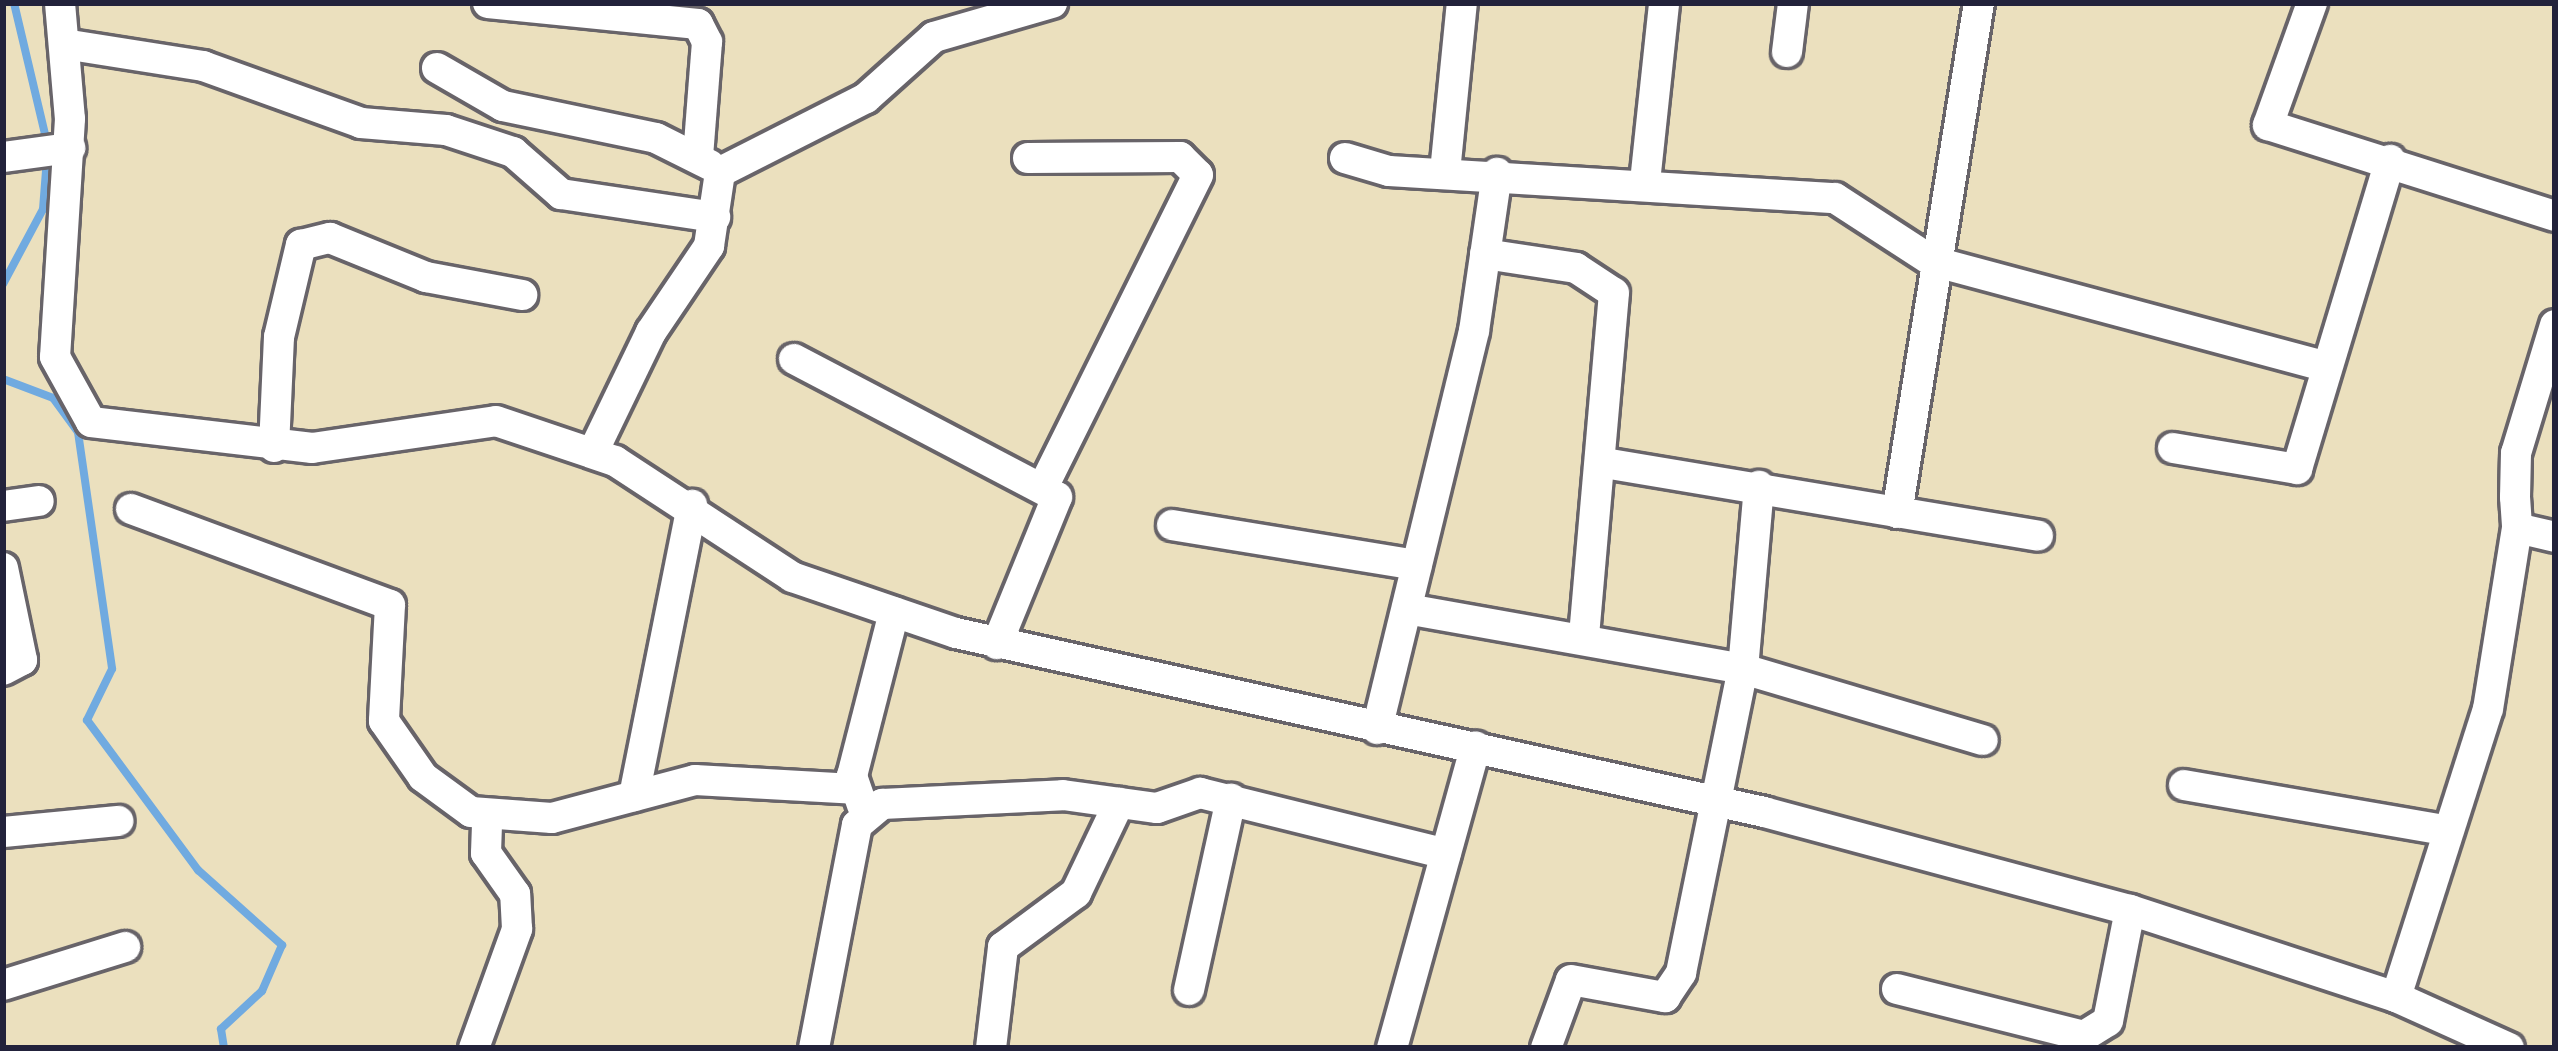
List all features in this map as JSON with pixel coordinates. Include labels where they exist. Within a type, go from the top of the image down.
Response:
[{"type":"street","points":[[60,3],[63,148],[54,334],[83,416],[274,447],[367,445],[467,418],[594,450],[692,505],[768,566],[894,612],[997,644],[1721,803],[2130,910],[2396,997],[2510,1048]]},
{"type":"street","points":[[488,3],[663,12],[705,31],[715,217],[710,246],[651,332],[594,450]]},
{"type":"street","points":[[437,68],[503,106],[709,164],[866,98],[934,38],[1052,3]]},
{"type":"street","points":[[1445,172],[1462,3]]},
{"type":"street","points":[[1645,182],[1664,3]]},
{"type":"street","points":[[1787,52],[1792,3]]},
{"type":"street","points":[[1897,513],[1932,261],[1979,3]]},
{"type":"street","points":[[2312,3],[2268,125],[2555,216]]},
{"type":"street","points":[[64,44],[203,66],[361,123],[446,130],[513,152],[561,194],[715,217]]},
{"type":"street","points":[[12,154],[63,148]]},
{"type":"street","points":[[1028,158],[1180,157],[1198,175],[1046,483]]},
{"type":"street","points":[[1345,158],[1445,172],[1835,198],[1932,261],[2325,366]]},
{"type":"street","points":[[2173,448],[2297,470],[2390,160]]},
{"type":"street","points":[[1378,729],[1485,254],[1497,173]]},
{"type":"street","points":[[274,447],[281,321],[302,245],[330,238],[426,277],[522,295]]},
{"type":"street","points":[[1485,254],[1576,268],[1614,293],[1604,463],[1585,639]]},
{"type":"street","points":[[2396,997],[2506,636],[2517,528],[2516,453],[2555,325]]},
{"type":"street","points":[[794,359],[1046,483],[1059,510],[997,644]]},
{"type":"street","points":[[1604,463],[2038,536]]},
{"type":"street","points":[[1546,1048],[1570,980],[1651,998],[1672,989],[1721,803],[1744,669],[1760,486]]},
{"type":"street","points":[[3,506],[39,501]]},
{"type":"street","points":[[634,796],[692,505]]},
{"type":"street","points":[[131,509],[390,605],[390,736],[423,777],[488,816],[552,818],[712,779],[859,800],[1063,795],[1119,803],[1231,799],[1446,854]]},
{"type":"street","points":[[1172,525],[1417,566]]},
{"type":"street","points":[[2517,528],[2555,537]]},
{"type":"street","points":[[3,568],[22,660],[3,670]]},
{"type":"street","points":[[1407,609],[1744,669],[1983,740]]},
{"type":"street","points":[[814,1048],[894,612]]},
{"type":"street","points":[[1395,1047],[1476,746]]},
{"type":"street","points":[[2184,785],[2445,830]]},
{"type":"street","points":[[1189,990],[1231,799]]},
{"type":"street","points":[[991,1048],[1003,947],[1076,893],[1119,803]]},
{"type":"street","points":[[475,1047],[517,929],[514,894],[487,853],[488,816]]},
{"type":"street","points":[[3,832],[118,821]]},
{"type":"street","points":[[1897,989],[2084,1036],[2108,1021],[2130,910]]},
{"type":"street","points":[[3,985],[125,947]]},
{"type":"waterway","points":[[14,3],[47,143]]},
{"type":"waterway","points":[[3,284],[43,209],[47,158]]},
{"type":"waterway","points":[[3,379],[53,398],[78,432],[112,669],[87,720],[198,870],[282,945],[262,991],[221,1029],[224,1048]]}]
